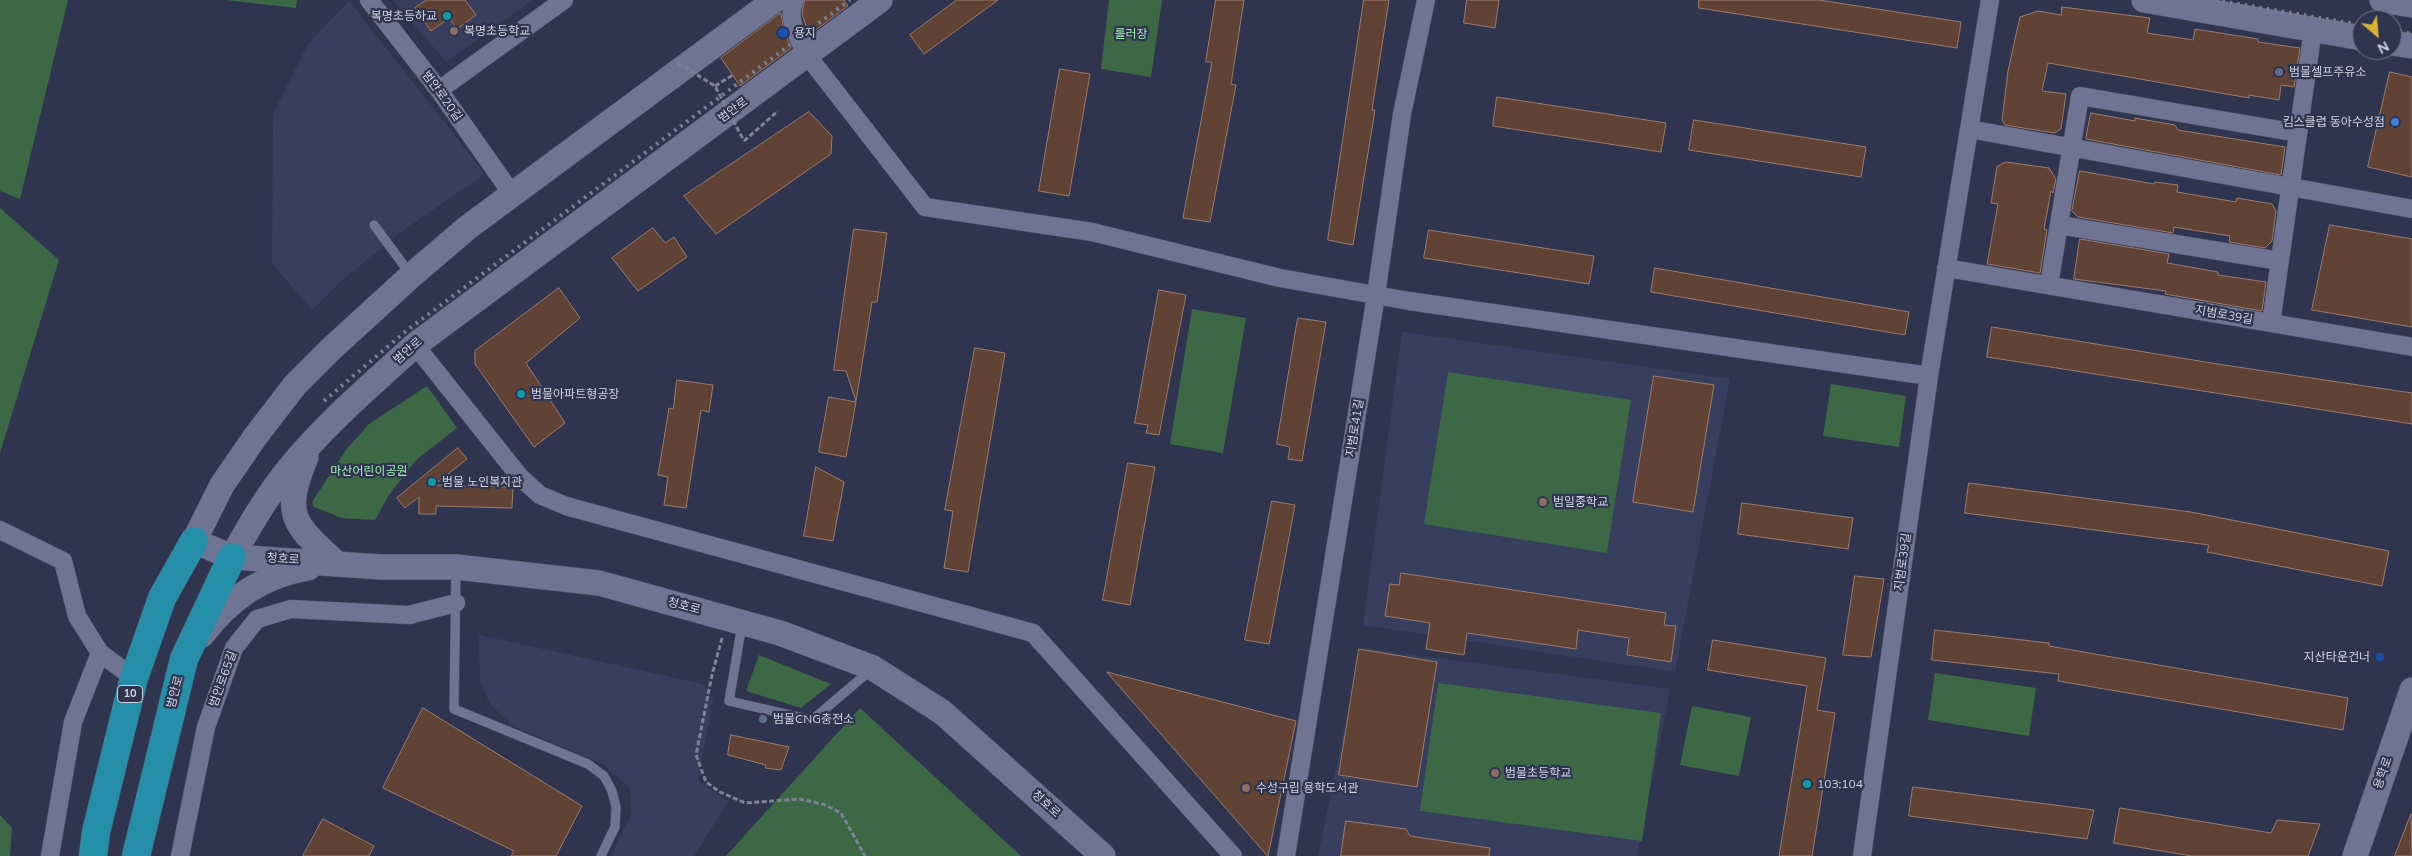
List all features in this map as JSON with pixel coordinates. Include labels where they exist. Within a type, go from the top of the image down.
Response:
[{"type":"highway","name":"10","points":[[93,856],[96,832],[134,678],[162,598],[194,541]]},
{"type":"highway","name":"범안로","points":[[136,856],[184,659],[232,556]]},
{"type":"main road","name":"범안로","points":[[232,556],[263,504],[312,442],[345,408],[415,344],[880,0]]},
{"type":"main road","points":[[2144,0],[2352,36]]},
{"type":"main road","points":[[2382,0],[2412,6]]},
{"type":"main road","name":"10","points":[[194,541],[230,473],[295,385],[412,275],[466,228],[778,1]]},
{"type":"main road","points":[[312,442],[298,476],[292,511],[303,533],[336,563]]},
{"type":"main road","name":"청호로","points":[[194,541],[232,556],[381,567],[456,567],[599,583],[780,633],[873,668],[942,712],[1104,856]]},
{"type":"main road","points":[[184,659],[219,612],[244,593],[283,572],[336,563]]},
{"type":"main road","name":"용학로","points":[[2355,856],[2405,733],[2412,690]]},
{"type":"street","name":"범안로20길","points":[[369,0],[439,90],[512,194]]},
{"type":"street","points":[[439,90],[564,0]]},
{"type":"street","name":"지범로41길","points":[[1286,856],[1376,295],[1402,114],[1426,0]]},
{"type":"street","name":"지범로39길","points":[[1862,856],[1929,376],[1990,0]]},
{"type":"street","points":[[778,1],[792,6],[793,28],[807,55],[925,208],[1092,232],[1280,278],[1376,295],[1929,376]]},
{"type":"street","points":[[2271,323],[2313,29]]},
{"type":"street","points":[[2049,285],[2080,96],[2298,133]]},
{"type":"street","points":[[1968,129],[2412,209]]},
{"type":"street","points":[[2059,225],[2280,261]]},
{"type":"street","name":"지범로39길","points":[[1946,268],[2412,347]]},
{"type":"street","points":[[415,344],[520,477],[540,495],[566,506],[1033,633],[1232,856]]},
{"type":"street","points":[[0,530],[63,561],[77,616],[100,653],[134,678]]},
{"type":"street","name":"범안로65길","points":[[180,856],[206,727],[234,648],[257,619],[291,608],[409,615],[456,603]]},
{"type":"street","points":[[50,856],[73,722],[100,653]]},
{"type":"lane","points":[[374,225],[412,275]]},
{"type":"lane","points":[[456,567],[454,709],[588,764],[604,776],[612,790],[616,807],[616,827],[601,856]]},
{"type":"lane","points":[[735,620],[729,701],[812,720],[873,668]]},
{"type":"path","points":[[678,63],[715,86],[744,141],[778,111]]},
{"type":"path","points":[[715,86],[733,75]]},
{"type":"path","points":[[735,620],[712,675],[696,755],[706,782],[720,792],[745,803],[799,799],[823,804],[841,813],[865,856]]},
{"type":"shaded area","name":"복명초등학교","points":[[393,0],[532,0],[446,62]]},
{"type":"shaded area","points":[[349,1],[485,174],[402,231],[341,281],[312,310],[272,263],[273,114],[308,44]]},
{"type":"shaded area","name":"범일중학교","points":[[1402,332],[1730,379],[1675,672],[1363,625]]},
{"type":"shaded area","points":[[479,635],[703,684],[713,698],[698,781],[728,802],[694,856],[611,856],[631,815],[630,789],[605,765],[513,726],[490,704],[480,681]]},
{"type":"shaded area","name":"범물초등학교","points":[[1361,648],[1670,689],[1637,856],[1318,856]]},
{"type":"green space","points":[[0,0],[68,0],[20,199],[0,191]]},
{"type":"green space","points":[[226,0],[297,0],[296,8]]},
{"type":"green space","name":"롤러장","points":[[1109,0],[1162,0],[1151,77],[1101,69]]},
{"type":"green space","points":[[0,208],[59,260],[0,453]]},
{"type":"green space","points":[[1192,309],[1246,318],[1223,453],[1170,444]]},
{"type":"green space","points":[[1448,372],[1631,400],[1607,553],[1424,524]]},
{"type":"green space","points":[[1831,384],[1906,396],[1899,447],[1823,436]]},
{"type":"green space","name":"마산어린이공원","points":[[427,386],[457,428],[416,460],[389,495],[375,520],[342,518],[314,507],[312,502],[346,450],[369,424]]},
{"type":"green space","points":[[759,655],[831,684],[801,708],[746,691]]},
{"type":"green space","points":[[1935,673],[2036,688],[2029,736],[1928,720]]},
{"type":"green space","points":[[1438,683],[1661,713],[1642,841],[1420,811]]},
{"type":"green space","points":[[1692,706],[1751,717],[1739,776],[1680,765]]},
{"type":"green space","points":[[860,708],[1021,856],[726,856]]},
{"type":"green space","points":[[0,815],[12,828],[10,856],[0,856]]},
{"type":"building","name":"복명초등하교","points":[[427,0],[465,0],[476,15],[457,29],[449,18],[431,31],[415,8]]},
{"type":"building","points":[[805,0],[844,0],[848,6],[809,35],[802,14]]},
{"type":"building","points":[[957,0],[998,0],[924,54],[910,35]]},
{"type":"building","points":[[1216,0],[1244,0],[1231,84],[1236,85],[1210,222],[1183,218],[1212,62],[1206,62]]},
{"type":"building","points":[[1364,0],[1389,0],[1372,110],[1375,110],[1353,245],[1328,240]]},
{"type":"building","points":[[1467,0],[1499,0],[1495,28],[1464,23]]},
{"type":"building","points":[[1699,0],[1819,0],[1961,22],[1957,48],[1699,8]]},
{"type":"building","points":[[2062,7],[2150,18],[2147,33],[2193,40],[2195,29],[2258,39],[2258,42],[2300,48],[2294,87],[2281,85],[2279,100],[2249,95],[2249,98],[2048,63],[2042,91],[2066,94],[2061,129],[2054,133],[2005,125],[2002,120],[2008,71],[2020,17],[2038,11],[2061,15]]},
{"type":"building","points":[[781,13],[784,31],[791,48],[740,86],[721,58]]},
{"type":"building","points":[[1060,69],[1090,74],[1069,196],[1039,191]]},
{"type":"building","name":"킴스클럽 동아수성점","points":[[2390,72],[2412,77],[2412,177],[2368,167]]},
{"type":"building","points":[[1497,97],[1666,123],[1661,152],[1493,126]]},
{"type":"building","points":[[809,112],[832,136],[831,154],[716,234],[684,196]]},
{"type":"building","points":[[2091,113],[2135,121],[2135,118],[2175,125],[2178,130],[2285,147],[2281,175],[2086,139]]},
{"type":"building","points":[[1694,120],[1866,147],[1861,177],[1689,150]]},
{"type":"building","points":[[2006,162],[2049,168],[2056,179],[2053,193],[2051,191],[2044,229],[2047,230],[2040,273],[1987,264],[1998,204],[1991,203],[1997,167]]},
{"type":"building","points":[[2080,171],[2154,184],[2155,182],[2178,185],[2177,192],[2236,202],[2237,198],[2272,204],[2276,211],[2272,241],[2265,248],[2229,242],[2230,236],[2174,227],[2173,233],[2078,217],[2072,211]]},
{"type":"building","points":[[2330,225],[2412,239],[2412,327],[2312,310]]},
{"type":"building","points":[[653,228],[665,243],[674,237],[687,257],[638,291],[612,258]]},
{"type":"building","points":[[854,229],[887,233],[877,302],[872,302],[856,401],[846,371],[834,370]]},
{"type":"building","points":[[1429,230],[1594,256],[1589,284],[1424,258]]},
{"type":"building","points":[[2080,239],[2169,254],[2167,263],[2218,272],[2218,275],[2266,282],[2262,311],[2165,294],[2166,291],[2074,279]]},
{"type":"building","points":[[1655,268],[1909,312],[1905,335],[1651,292]]},
{"type":"building","name":"범물아파트형공장","points":[[559,288],[580,318],[526,363],[565,423],[534,447],[475,364],[475,351]]},
{"type":"building","points":[[1159,290],[1186,295],[1159,435],[1146,433],[1148,425],[1135,423]]},
{"type":"building","points":[[1298,318],[1326,322],[1302,461],[1288,459],[1290,447],[1277,444]]},
{"type":"building","points":[[1992,327],[2224,365],[2412,393],[2412,424],[1987,357]]},
{"type":"building","points":[[975,348],[1005,353],[968,572],[944,568],[953,511],[945,510]]},
{"type":"building","points":[[1654,376],[1714,385],[1693,512],[1633,502]]},
{"type":"building","points":[[677,380],[713,385],[709,412],[701,410],[686,508],[664,505],[668,477],[658,475],[669,408],[673,409]]},
{"type":"building","points":[[829,397],[856,402],[846,457],[819,452]]},
{"type":"building","name":"범물 노인복지관","points":[[458,448],[467,459],[434,485],[513,487],[512,508],[436,506],[436,514],[419,514],[419,497],[405,508],[397,498]]},
{"type":"building","points":[[1128,463],[1155,467],[1130,605],[1103,600]]},
{"type":"building","points":[[816,467],[844,482],[833,541],[804,536]]},
{"type":"building","points":[[1969,483],[2191,512],[2389,551],[2382,586],[2207,552],[2209,545],[1965,513]]},
{"type":"building","points":[[1272,501],[1295,505],[1269,644],[1245,640]]},
{"type":"building","points":[[1742,503],[1853,518],[1848,549],[1738,534]]},
{"type":"building","points":[[1401,573],[1666,613],[1664,625],[1676,626],[1671,662],[1627,655],[1629,638],[1578,630],[1576,649],[1467,633],[1464,655],[1426,649],[1430,623],[1385,616],[1390,584],[1399,585]]},
{"type":"building","points":[[1855,576],[1884,579],[1871,657],[1843,655]]},
{"type":"building","points":[[1935,630],[2049,643],[2049,646],[2348,698],[2343,730],[2058,681],[2059,674],[1932,660]]},
{"type":"building","points":[[1713,640],[1826,658],[1817,710],[1835,713],[1812,856],[1779,856],[1807,686],[1708,670]]},
{"type":"building","points":[[1359,649],[1437,662],[1417,787],[1339,775]]},
{"type":"building","name":"수성구립 용학도서관","points":[[1107,672],[1296,721],[1268,856]]},
{"type":"building","points":[[423,708],[582,806],[556,856],[511,856],[514,851],[383,788]]},
{"type":"building","points":[[731,735],[789,747],[781,770],[765,768],[766,765],[728,755]]},
{"type":"building","points":[[1913,787],[2094,810],[2087,839],[1909,816]]},
{"type":"building","points":[[2120,808],[2271,833],[2277,820],[2320,824],[2308,856],[2192,856],[2114,843]]},
{"type":"building","points":[[2411,814],[2412,856],[2395,856]]},
{"type":"building","points":[[323,819],[374,846],[369,856],[303,856]]},
{"type":"building","points":[[1346,821],[1406,829],[1410,836],[1490,848],[1489,856],[1341,856]]},
{"type":"railway","points":[[324,401],[406,331],[850,0]]},
{"type":"railway","points":[[2215,0],[2352,23]]},
{"type":"railway","points":[[2402,32],[2412,34]]},
{"type":"place","name":"복명초등하교","points":[[447,16]]},
{"type":"place","name":"복명초등학교","points":[[454,31]]},
{"type":"place","name":"용지","points":[[783,33]]},
{"type":"place","name":"범물셀프주유소","points":[[2279,72]]},
{"type":"place","name":"킴스클럽 동아수성점","points":[[2395,122]]},
{"type":"place","name":"범물아파트형공장","points":[[521,394]]},
{"type":"place","name":"범물 노인복지관","points":[[432,482]]},
{"type":"place","name":"범일중학교","points":[[1543,502]]},
{"type":"place","name":"지산타운건너","points":[[2380,657]]},
{"type":"place","name":"범물CNG충전소","points":[[763,719]]},
{"type":"place","name":"범물초등학교","points":[[1495,773]]},
{"type":"place","name":"103;104","points":[[1807,784]]},
{"type":"place","name":"수성구립 용학도서관","points":[[1246,788]]}]
